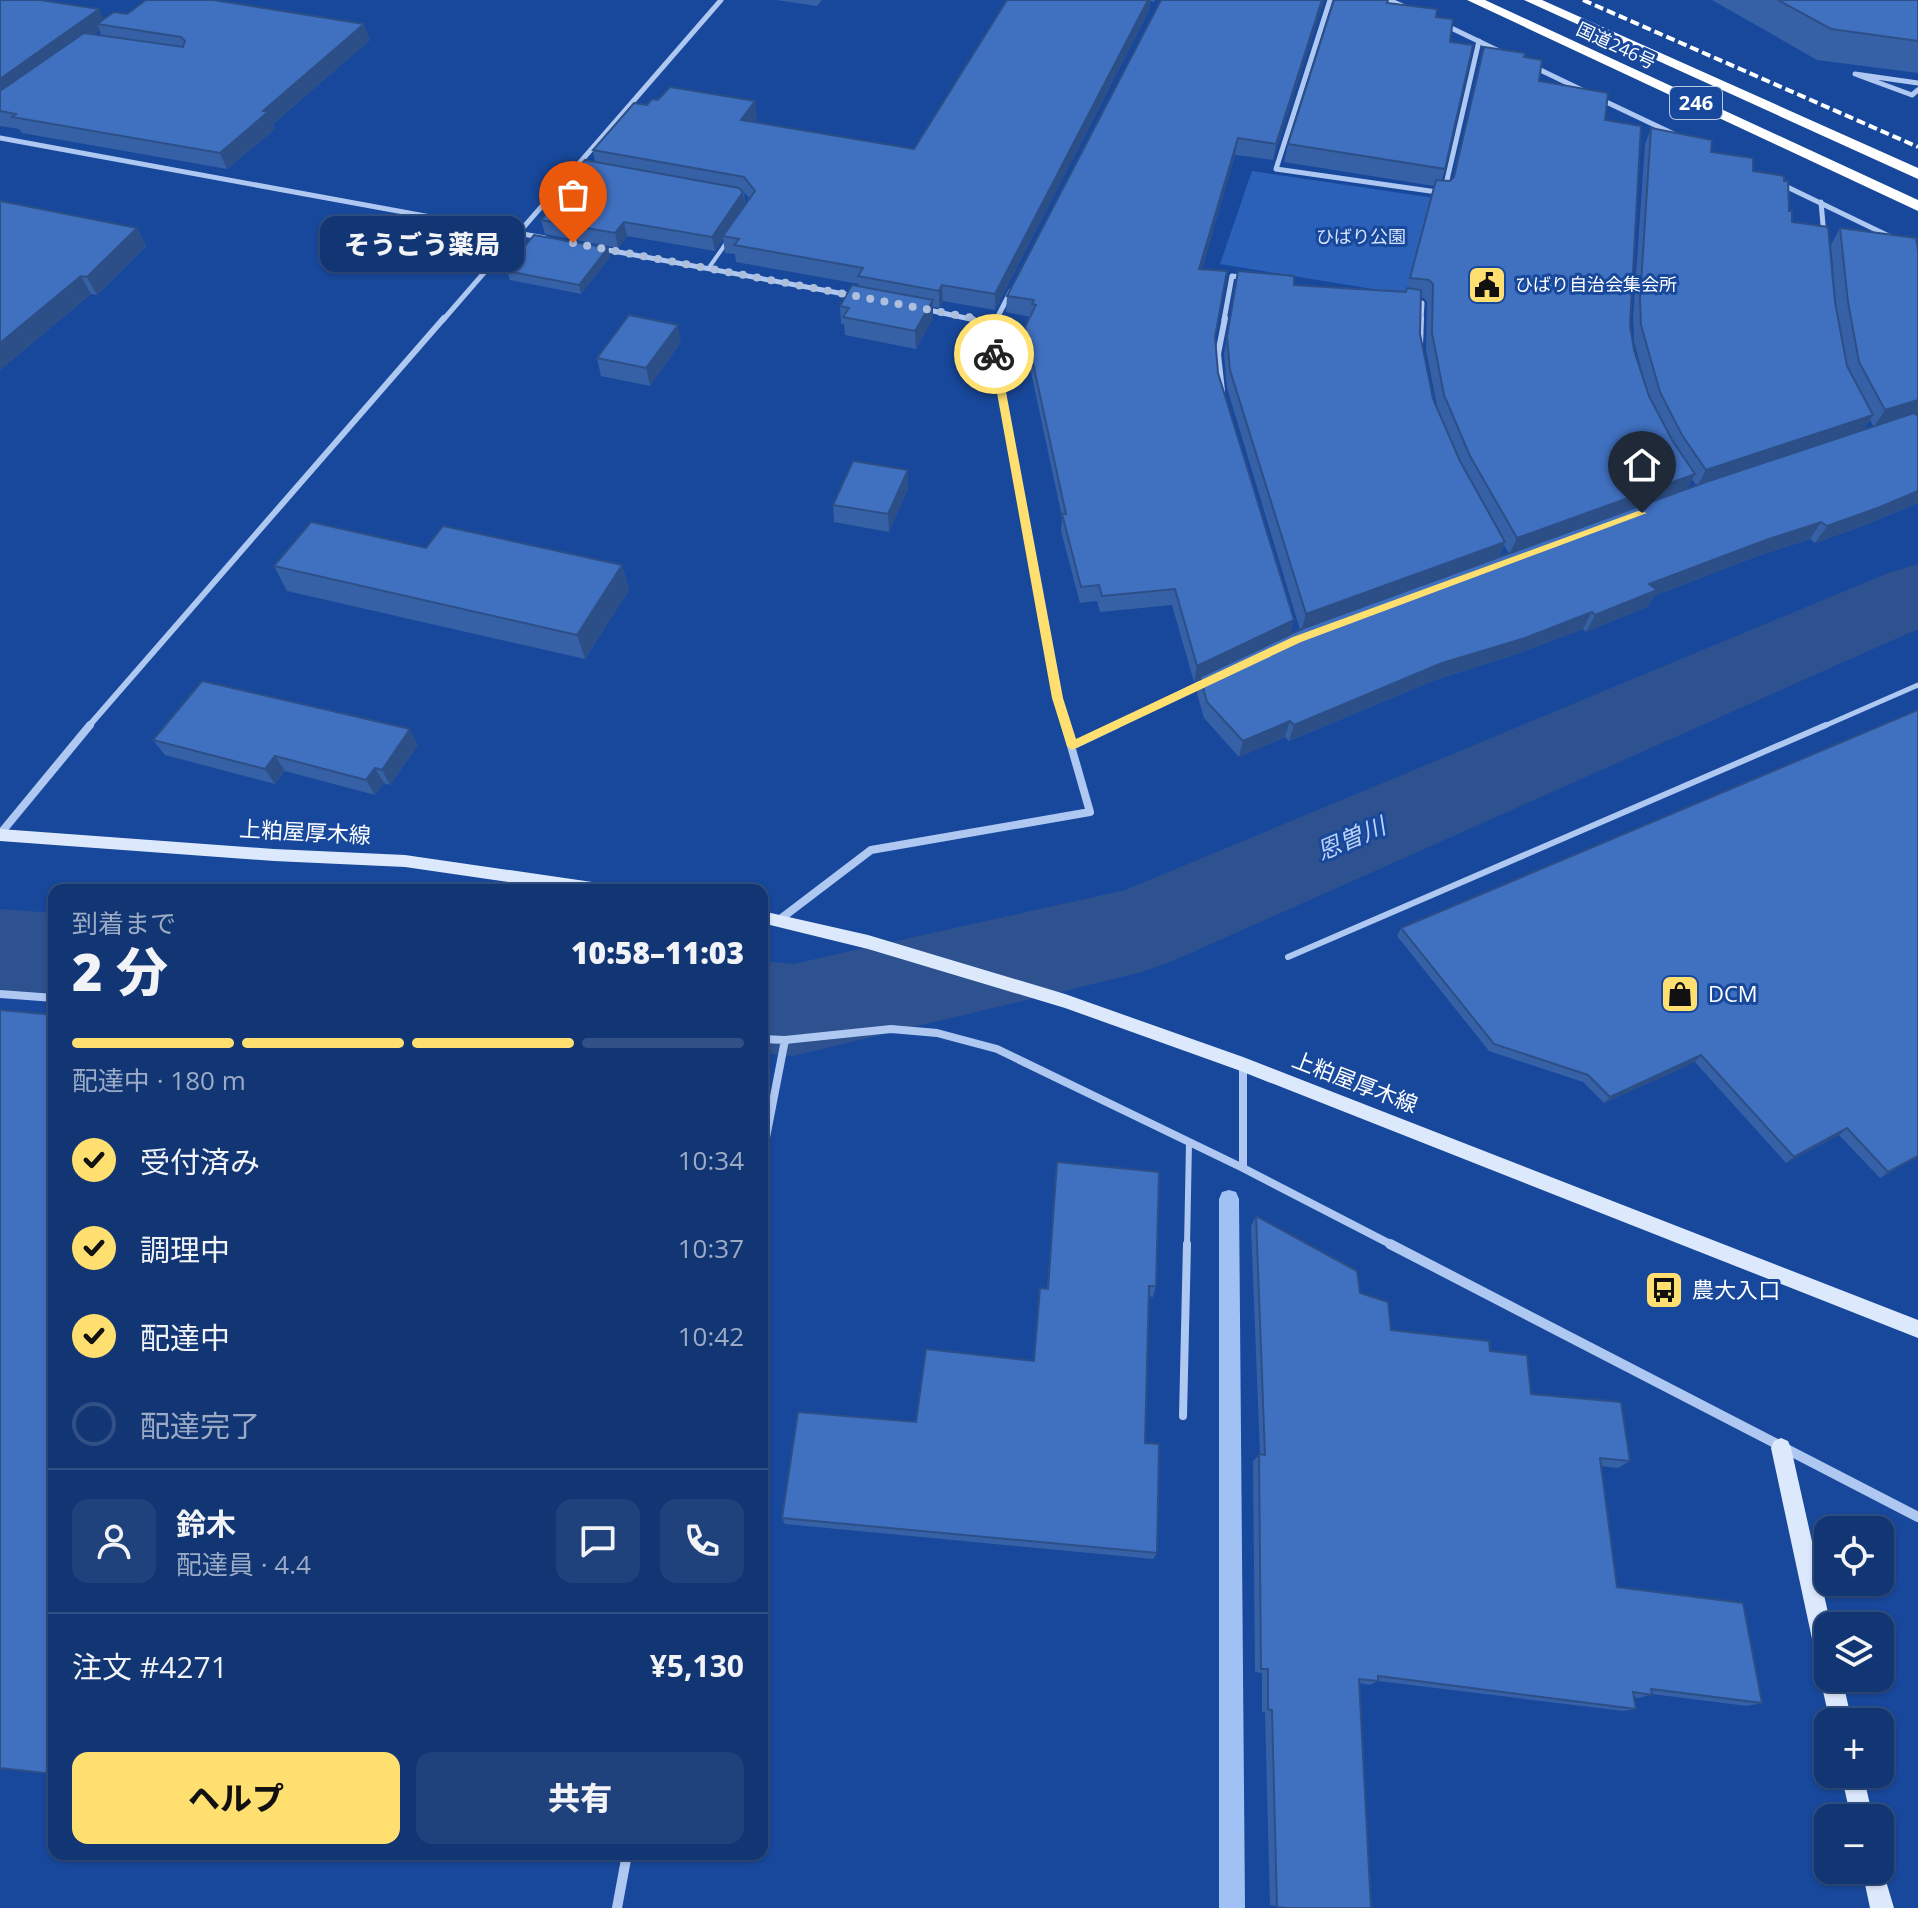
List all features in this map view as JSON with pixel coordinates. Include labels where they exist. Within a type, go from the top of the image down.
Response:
[{"type":"highway","name":"国道246号","points":[[1474,0],[1918,206]]},
{"type":"highway","name":"国道246号","points":[[1531,0],[1918,174]]},
{"type":"main road","name":"上粕屋厚木線","points":[[0,835],[405,861],[564,884]]},
{"type":"main road","name":"上粕屋厚木線","points":[[770,919],[868,942],[1065,1001],[1243,1064],[1918,1329]]},
{"type":"main road","points":[[1781,1448],[1817,1612]]},
{"type":"main road","points":[[1876,1884],[1882,1908]]},
{"type":"street","points":[[0,835],[48,773],[721,0]]},
{"type":"street","points":[[1330,0],[1276,169],[1444,193],[1479,41]]},
{"type":"street","points":[[1389,0],[1415,12]]},
{"type":"street","points":[[1441,24],[1506,54]]},
{"type":"street","points":[[1520,61],[1683,138]]},
{"type":"street","points":[[1918,83],[1855,74],[1912,95],[1918,90]]},
{"type":"street","points":[[1640,134],[1641,118]]},
{"type":"street","points":[[0,138],[548,238]]},
{"type":"street","points":[[1779,183],[1906,245]]},
{"type":"street","points":[[1821,202],[1825,247]]},
{"type":"street","points":[[592,247],[864,298]]},
{"type":"street","points":[[1226,404],[1218,354],[1232,276],[1259,280]]},
{"type":"street","points":[[770,919],[871,850],[1090,812],[1057,698],[990,331],[1012,288]]},
{"type":"street","points":[[1407,300],[1422,303],[1419,356]]},
{"type":"street","points":[[910,307],[973,318],[990,331]]},
{"type":"street","points":[[1072,746],[1213,678]]},
{"type":"street","points":[[0,994],[48,998]]},
{"type":"street","points":[[768,1039],[891,1029],[937,1033],[997,1049],[1243,1168],[1918,1517]]},
{"type":"street","points":[[768,1127],[785,1040]]},
{"type":"street","points":[[1243,1064],[1243,1168]]},
{"type":"street","points":[[617,1908],[626,1860]]},
{"type":"lane","points":[[574,167],[589,170]]},
{"type":"lane","points":[[708,269],[735,231]]},
{"type":"lane","points":[[1288,957],[1918,685]]},
{"type":"lane","points":[[1183,1416],[1189,1142]]},
{"type":"green space","name":"ひばり公園","points":[[1252,171],[1455,201],[1440,300],[1220,264]]},
{"type":"building","points":[[0,0],[40,0],[99,9],[0,79]]},
{"type":"building","points":[[146,0],[213,0],[364,24],[263,111],[268,112],[220,153],[12,117],[16,114],[0,111],[0,91],[84,33],[183,47],[185,41],[181,37],[97,24],[114,12],[127,14]]},
{"type":"building","points":[[1007,0],[1148,0],[995,294],[942,285],[939,291],[858,276],[863,268],[734,245],[739,239],[723,236],[755,191],[744,177],[593,150],[634,103],[647,105],[652,99],[658,100],[670,87],[755,101],[741,120],[914,149]]},
{"type":"building","points":[[1161,0],[1322,0],[1276,144],[1238,138],[1199,269],[1227,271],[1215,337],[1218,373],[1294,620],[1197,666],[1175,589],[1102,596],[1099,585],[1081,587],[1062,514],[1066,514],[1025,327],[1036,305],[1032,304],[1034,300],[1007,296]]},
{"type":"building","points":[[1334,0],[1388,0],[1387,3],[1437,9],[1436,17],[1453,19],[1450,42],[1473,45],[1445,169],[1288,144]]},
{"type":"building","points":[[1778,0],[1918,0],[1918,41],[1831,29]]},
{"type":"building","points":[[1484,47],[1525,53],[1524,57],[1542,60],[1539,81],[1608,93],[1605,120],[1641,126],[1630,325],[1634,350],[1649,396],[1672,440],[1695,474],[1517,538],[1470,456],[1444,395],[1432,333],[1433,284],[1429,280],[1410,278],[1436,180],[1450,181],[1454,177]]},
{"type":"building","points":[[1651,128],[1712,140],[1711,152],[1753,158],[1753,171],[1784,176],[1784,181],[1788,181],[1792,222],[1828,227],[1835,302],[1847,366],[1873,415],[1706,470],[1682,435],[1660,392],[1641,325]]},
{"type":"building","points":[[585,160],[739,188],[743,192],[712,237],[624,222],[615,233],[541,220],[558,201],[551,199]]},
{"type":"building","points":[[0,201],[137,228],[87,277],[81,276],[0,343]]},
{"type":"building","points":[[1840,228],[1916,238],[1918,400],[1885,410],[1859,362],[1848,302]]},
{"type":"building","points":[[534,235],[608,248],[579,285],[507,271]]},
{"type":"building","points":[[1238,271],[1294,276],[1294,285],[1406,292],[1407,288],[1421,290],[1420,334],[1433,399],[1460,461],[1505,542],[1306,614],[1230,370],[1227,337]]},
{"type":"building","points":[[852,285],[933,300],[915,331],[843,317],[849,308],[840,306]]},
{"type":"building","points":[[629,315],[678,325],[646,368],[597,358]]},
{"type":"building","points":[[1914,413],[1918,416],[1918,491],[1880,507],[1827,526],[1821,522],[1766,540],[1649,584],[1657,590],[1595,615],[1592,612],[1522,639],[1442,663],[1294,725],[1290,721],[1243,741],[1207,702],[1200,677],[1304,628],[1706,482]]},
{"type":"building","points":[[853,461],[908,470],[888,514],[833,505]]},
{"type":"building","points":[[311,522],[426,548],[443,526],[622,565],[577,635],[274,566]]},
{"type":"building","points":[[202,681],[410,729],[382,770],[375,768],[366,780],[275,756],[265,769],[153,740]]},
{"type":"building","name":"DCM","points":[[1918,710],[1918,1156],[1888,1172],[1847,1128],[1794,1157],[1701,1055],[1610,1097],[1588,1075],[1494,1044],[1401,928]]},
{"type":"building","points":[[0,1010],[48,1014],[48,1773],[0,1768]]},
{"type":"building","points":[[1057,1162],[1159,1172],[1156,1286],[1149,1286],[1145,1443],[1159,1444],[1157,1553],[782,1518],[798,1412],[916,1422],[926,1349],[1034,1361],[1040,1288],[1048,1289]]},
{"type":"building","points":[[1256,1216],[1357,1271],[1360,1293],[1388,1302],[1391,1330],[1489,1341],[1490,1351],[1527,1355],[1531,1394],[1621,1402],[1630,1461],[1600,1458],[1617,1587],[1743,1603],[1762,1703],[1651,1689],[1652,1695],[1633,1692],[1636,1709],[1378,1676],[1378,1681],[1359,1679],[1371,1908],[1277,1907],[1272,1710],[1268,1709],[1268,1669],[1261,1669],[1259,1454],[1265,1455]]},
{"type":"waterway","name":"恩曽川","points":[[768,1008],[793,1010],[1139,930],[1918,594]]},
{"type":"waterway","name":"恩曽川","points":[[0,953],[48,957]]},
{"type":"waterway","points":[[1229,1199],[1232,1908]]},
{"type":"railway","points":[[1583,0],[1918,147]]},
{"type":"way so far","points":[[573,243],[973,318],[990,331],[994,354]]},
{"type":"place","name":"そうごう薬局","points":[[573,243]]},
{"type":"place","name":"ひばり自治会集会所","points":[[1487,285]]},
{"type":"place","name":"DCM","points":[[1680,994]]},
{"type":"place","name":"農大入口","points":[[1664,1290]]},
{"type":"route","points":[[994,354],[1057,698],[1072,746],[1297,639],[1642,513]]}]
